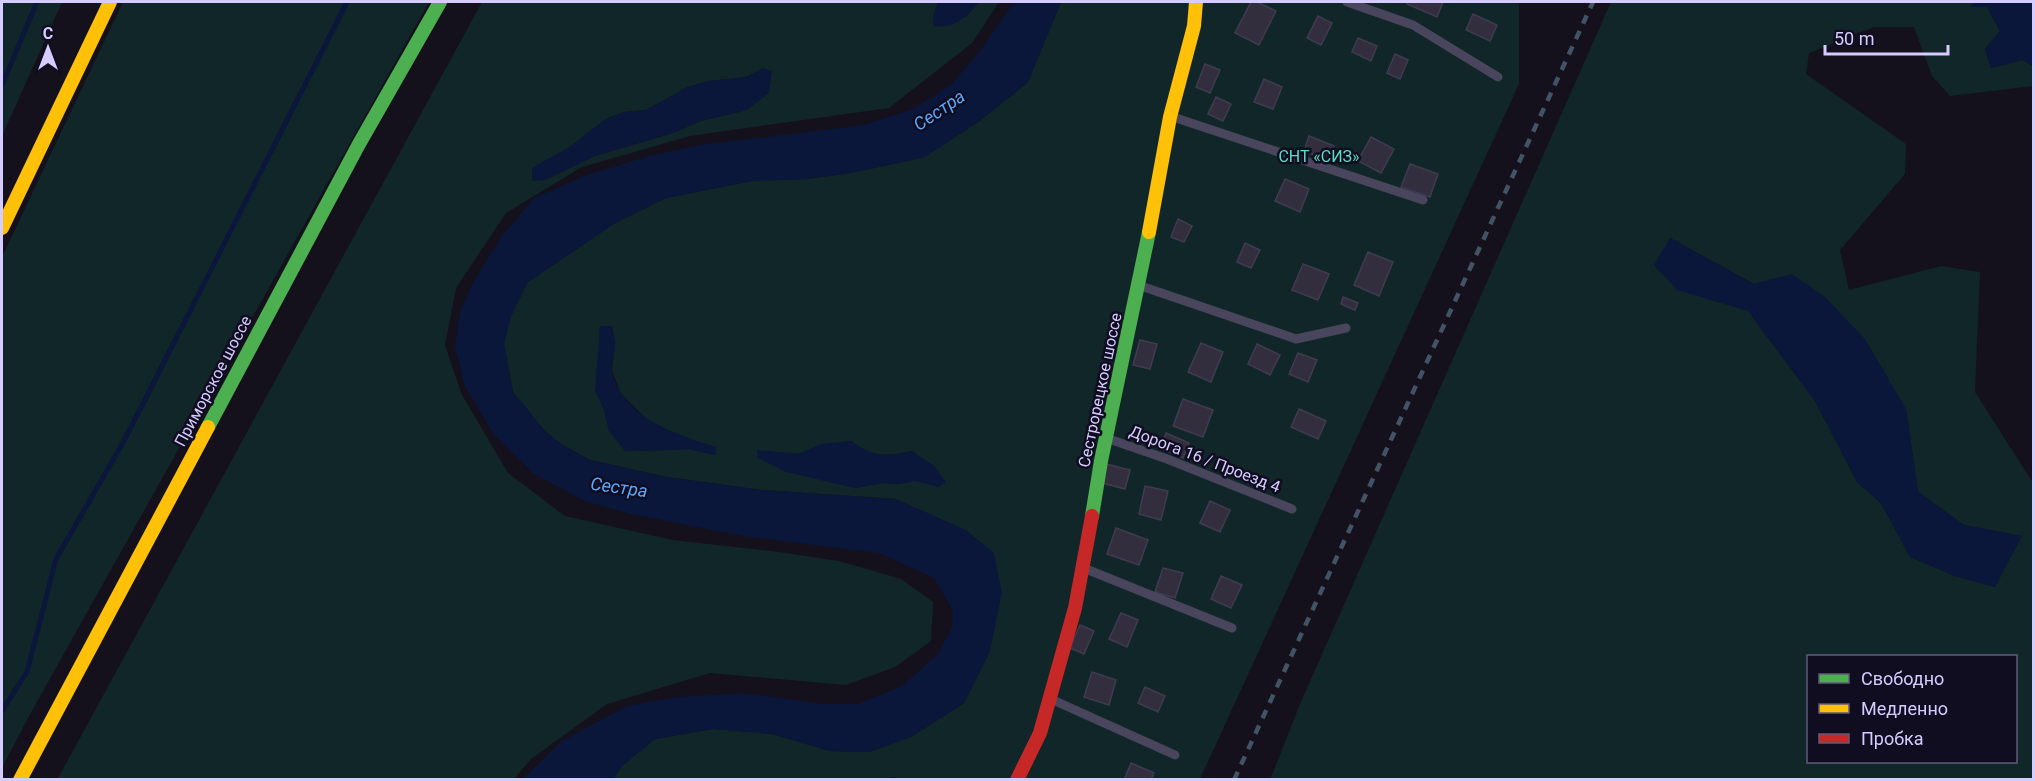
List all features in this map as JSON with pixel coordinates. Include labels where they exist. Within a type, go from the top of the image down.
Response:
[{"type":"main road","points":[[2,228],[110,2]]},
{"type":"main road","name":"Приморское шоссе","points":[[20,780],[359,144],[440,2]]},
{"type":"main road","name":"Сестрорецкое шоссе","points":[[1017,780],[1040,733],[1084,568],[1170,117],[1194,26],[1196,2]]},
{"type":"lane","points":[[1347,2],[1413,25],[1498,77]]},
{"type":"lane","points":[[1170,117],[1423,200]]},
{"type":"lane","points":[[1139,285],[1296,339],[1346,328]]},
{"type":"lane","name":"Дорога 16 / Проезд 4","points":[[1107,438],[1167,459],[1292,509]]},
{"type":"lane","points":[[1084,568],[1232,628]]},
{"type":"lane","points":[[1050,699],[1175,755]]},
{"type":"green space","points":[[2,2],[62,2],[2,136]]},
{"type":"green space","points":[[123,2],[429,2],[2,768],[2,257]]},
{"type":"green space","points":[[482,2],[938,2],[933,17],[966,17],[979,2],[999,2],[972,43],[889,108],[690,136],[582,167],[506,213],[456,288],[445,345],[462,395],[508,473],[565,516],[673,540],[839,561],[901,579],[933,602],[931,641],[895,667],[846,685],[710,673],[607,704],[531,759],[514,779],[57,780]],"holes":[[[763,68],[747,110],[700,121],[673,133],[595,156],[545,180],[571,146],[606,119],[624,112],[646,110],[688,87],[709,81],[746,77]]]},
{"type":"green space","name":"СНТ «СИЗ»","points":[[1061,2],[1519,2],[1519,84],[1200,779],[900,780],[894,777],[880,780],[613,779],[622,766],[655,739],[713,729],[772,734],[830,751],[869,752],[911,737],[964,703],[990,651],[896,499],[761,490],[667,477],[590,460],[561,444],[545,431],[513,392],[504,344],[511,316],[528,282],[615,223],[666,198],[752,181],[806,179],[851,173],[925,157],[981,120],[1028,82]],"holes":[[[612,326],[615,343],[612,370],[621,394],[649,421],[716,455],[688,449],[642,451],[609,431],[604,409],[595,391]],[[851,441],[872,453],[887,455],[912,451],[939,487],[915,480],[899,484],[882,483],[855,488],[757,451],[798,454]]]},
{"type":"green space","points":[[1611,2],[1975,2],[1971,6],[1987,7],[2000,31],[1985,49],[1991,68],[2022,60],[2033,66],[2033,86],[1950,96],[1932,76],[1914,27],[1874,27],[1809,53],[1806,74],[1906,144],[1905,174],[1840,250],[1849,290],[1941,266],[1980,272],[1975,392],[2033,483],[2033,779],[1270,780],[1300,704]],"holes":[[[1670,238],[1754,284],[1906,409],[1918,492],[1964,525],[2021,536],[1995,587],[1955,576],[1910,557],[1881,503],[1857,482],[1815,401],[1748,311]]]},
{"type":"water","points":[[938,2],[979,2],[960,21],[948,26],[934,26],[933,17]]},
{"type":"water","name":"Сестра","points":[[1014,2],[1061,2],[1028,82],[981,120],[925,157],[851,173],[806,179],[752,181],[666,198],[615,223],[528,282],[511,316],[504,344],[513,392],[545,431],[561,444],[590,460],[667,477],[761,490],[896,499],[966,530],[994,553],[1002,593],[990,651],[964,703],[911,737],[869,752],[830,751],[772,734],[713,729],[655,739],[622,766],[613,779],[523,779],[562,741],[627,706],[678,697],[743,693],[824,704],[858,704],[902,686],[938,654],[952,628],[953,611],[934,578],[879,553],[743,536],[631,514],[584,501],[533,473],[494,435],[465,386],[455,347],[460,312],[472,284],[502,236],[534,198],[584,176],[649,156],[700,145],[864,125],[913,109],[952,84],[980,51]]},
{"type":"water","points":[[1975,2],[2033,2],[2033,66],[2022,60],[1991,68],[1985,49],[2000,31],[1987,7],[1970,7]]},
{"type":"water","points":[[763,68],[772,71],[769,93],[747,110],[700,121],[673,133],[595,156],[545,180],[532,181],[532,168],[571,146],[606,119],[624,112],[646,110],[688,87],[709,81],[746,77]]},
{"type":"water","points":[[1670,238],[1753,284],[1792,274],[1825,297],[1865,339],[1906,409],[1918,492],[1964,525],[2022,536],[1995,587],[1955,576],[1910,557],[1881,503],[1857,482],[1815,401],[1748,311],[1677,290],[1654,265]]},
{"type":"water","points":[[600,326],[612,326],[615,344],[612,372],[618,388],[628,402],[640,413],[669,430],[716,447],[716,455],[688,449],[625,451],[609,431],[604,409],[595,391]]},
{"type":"water","points":[[851,441],[872,453],[887,455],[912,451],[934,466],[946,482],[939,487],[915,481],[899,484],[882,483],[855,488],[786,472],[758,458],[757,450],[798,454],[821,444]]},
{"type":"building","points":[[1251,2],[1257,2],[1276,11],[1259,45],[1235,33]]},
{"type":"building","points":[[1408,2],[1443,2],[1437,17],[1407,4]]},
{"type":"building","points":[[1473,14],[1497,25],[1490,41],[1466,30]]},
{"type":"building","points":[[1318,16],[1332,23],[1321,45],[1307,38]]},
{"type":"building","points":[[1358,38],[1377,46],[1371,61],[1352,52]]},
{"type":"building","points":[[1395,54],[1408,60],[1400,79],[1387,73]]},
{"type":"building","points":[[1205,64],[1220,70],[1210,93],[1196,87]]},
{"type":"building","points":[[1264,79],[1282,87],[1273,109],[1254,102]]},
{"type":"building","points":[[1216,97],[1231,104],[1223,121],[1208,114]]},
{"type":"building","points":[[1309,136],[1334,146],[1328,160],[1304,151]]},
{"type":"building","points":[[1371,137],[1394,149],[1381,173],[1358,161]]},
{"type":"building","points":[[1410,164],[1438,174],[1430,197],[1401,187]]},
{"type":"building","points":[[1285,179],[1309,189],[1300,212],[1275,201]]},
{"type":"building","points":[[1178,219],[1192,226],[1184,242],[1171,237]]},
{"type":"building","points":[[1245,243],[1260,250],[1251,268],[1237,262]]},
{"type":"building","points":[[1368,252],[1393,262],[1379,296],[1354,285]]},
{"type":"building","points":[[1303,264],[1329,274],[1318,300],[1292,290]]},
{"type":"building","points":[[1343,297],[1358,303],[1355,310],[1341,304]]},
{"type":"building","points":[[1140,340],[1157,344],[1150,369],[1133,365]]},
{"type":"building","points":[[1201,343],[1223,352],[1211,382],[1188,372]]},
{"type":"building","points":[[1257,344],[1280,355],[1270,375],[1248,364]]},
{"type":"building","points":[[1298,353],[1317,360],[1308,382],[1289,374]]},
{"type":"building","points":[[1183,399],[1213,410],[1203,437],[1173,426]]},
{"type":"building","points":[[1299,409],[1326,421],[1318,439],[1291,427]]},
{"type":"building","points":[[1166,433],[1189,443],[1183,458],[1160,448]]},
{"type":"building","points":[[1106,464],[1130,470],[1125,489],[1102,483]]},
{"type":"building","points":[[1145,486],[1168,491],[1161,520],[1139,514]]},
{"type":"building","points":[[1210,501],[1230,510],[1220,532],[1200,523]]},
{"type":"building","points":[[1116,528],[1148,540],[1139,565],[1107,554]]},
{"type":"building","points":[[1163,568],[1183,573],[1175,598],[1155,592]]},
{"type":"building","points":[[1221,576],[1242,585],[1231,608],[1211,599]]},
{"type":"building","points":[[1121,613],[1138,620],[1127,647],[1109,639]]},
{"type":"building","points":[[1080,625],[1094,631],[1084,654],[1070,648]]},
{"type":"building","points":[[1092,672],[1116,680],[1109,705],[1084,697]]},
{"type":"building","points":[[1145,687],[1165,696],[1158,712],[1138,703]]},
{"type":"building","points":[[1131,763],[1154,773],[1151,780],[1124,780]]},
{"type":"waterway","points":[[2,85],[37,2]]},
{"type":"waterway","points":[[2,711],[27,672],[56,559],[125,439],[347,2]]},
{"type":"railway","points":[[1234,780],[1593,2]]},
{"type":"traffic: fast","points":[[208,427],[359,144],[440,2]]},
{"type":"traffic: fast","points":[[1092,516],[1101,461],[1149,232]]},
{"type":"traffic: slow","points":[[2,228],[110,2]]},
{"type":"traffic: slow","points":[[1149,232],[1170,117],[1194,26],[1196,2]]},
{"type":"traffic: slow","points":[[20,780],[208,427]]},
{"type":"traffic: jam","points":[[1017,780],[1040,733],[1075,608],[1092,516]]}]
